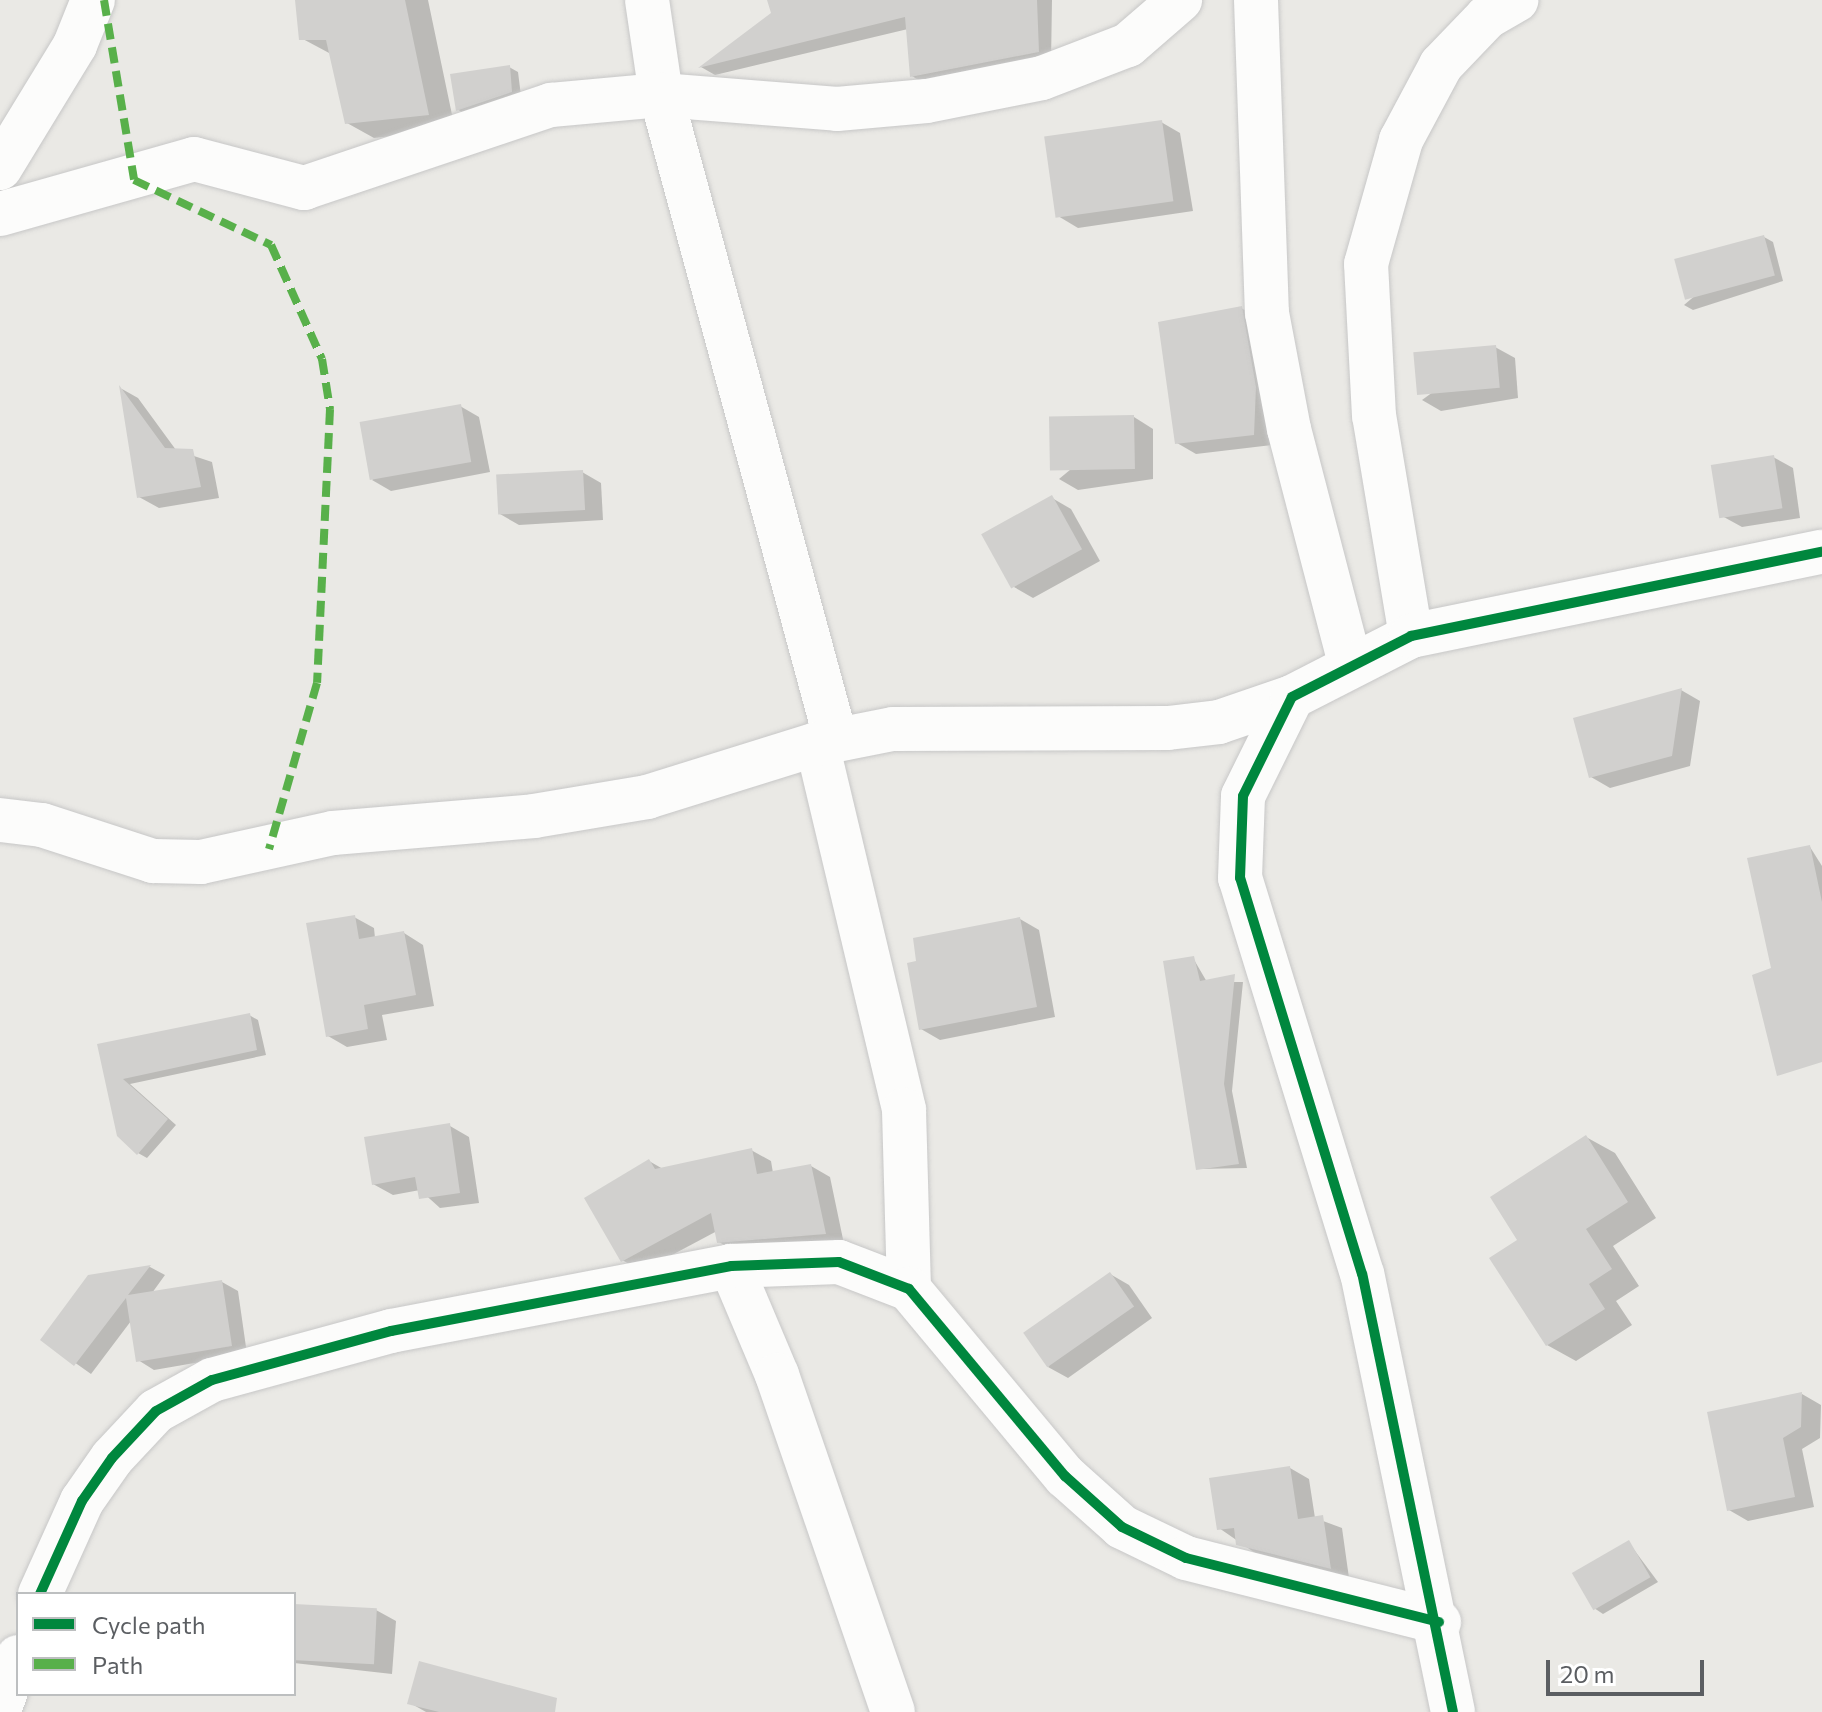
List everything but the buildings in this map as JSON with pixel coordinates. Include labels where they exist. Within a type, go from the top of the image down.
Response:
[{"type":"street","points":[[0,168],[75,45],[93,0]]},
{"type":"street","points":[[647,0],[661,95],[826,742],[904,1110],[909,1289]]},
{"type":"street","points":[[0,214],[194,159],[304,188],[551,105],[661,95],[837,109],[927,101],[1042,78],[1128,45],[1180,0]]},
{"type":"street","points":[[1256,0],[1267,313],[1289,429],[1350,663]]},
{"type":"street","points":[[1411,636],[1374,416],[1366,264],[1401,140],[1441,65],[1487,17],[1517,0]]},
{"type":"street","points":[[0,820],[42,825],[153,861],[201,862],[333,833],[534,816],[647,797],[826,742],[893,729],[1168,728],[1219,722],[1292,697],[1350,663],[1411,636],[1822,552]]},
{"type":"street","points":[[1292,697],[1243,796],[1240,878],[1362,1274],[1439,1622],[1453,1712]]},
{"type":"street","points":[[41,1592],[82,1501],[112,1458],[156,1411],[212,1380],[391,1331],[731,1266],[839,1262],[909,1289],[1065,1476],[1122,1527],[1186,1558],[1439,1622]]},
{"type":"street","points":[[731,1266],[777,1375],[893,1712]]},
{"type":"street","points":[[0,1708],[16,1663]]},
{"type":"marked path","points":[[104,0],[134,180],[271,245],[322,359],[330,409],[317,683],[269,849]]},
{"type":"cycle path","points":[[1453,1712],[1362,1274],[1240,878],[1243,796],[1292,697],[1411,636],[1822,552]]},
{"type":"cycle path","points":[[41,1592],[82,1501],[112,1458],[156,1411],[212,1380],[391,1331],[731,1266],[839,1262],[909,1289],[1065,1476],[1122,1527],[1186,1558],[1439,1622]]}]
